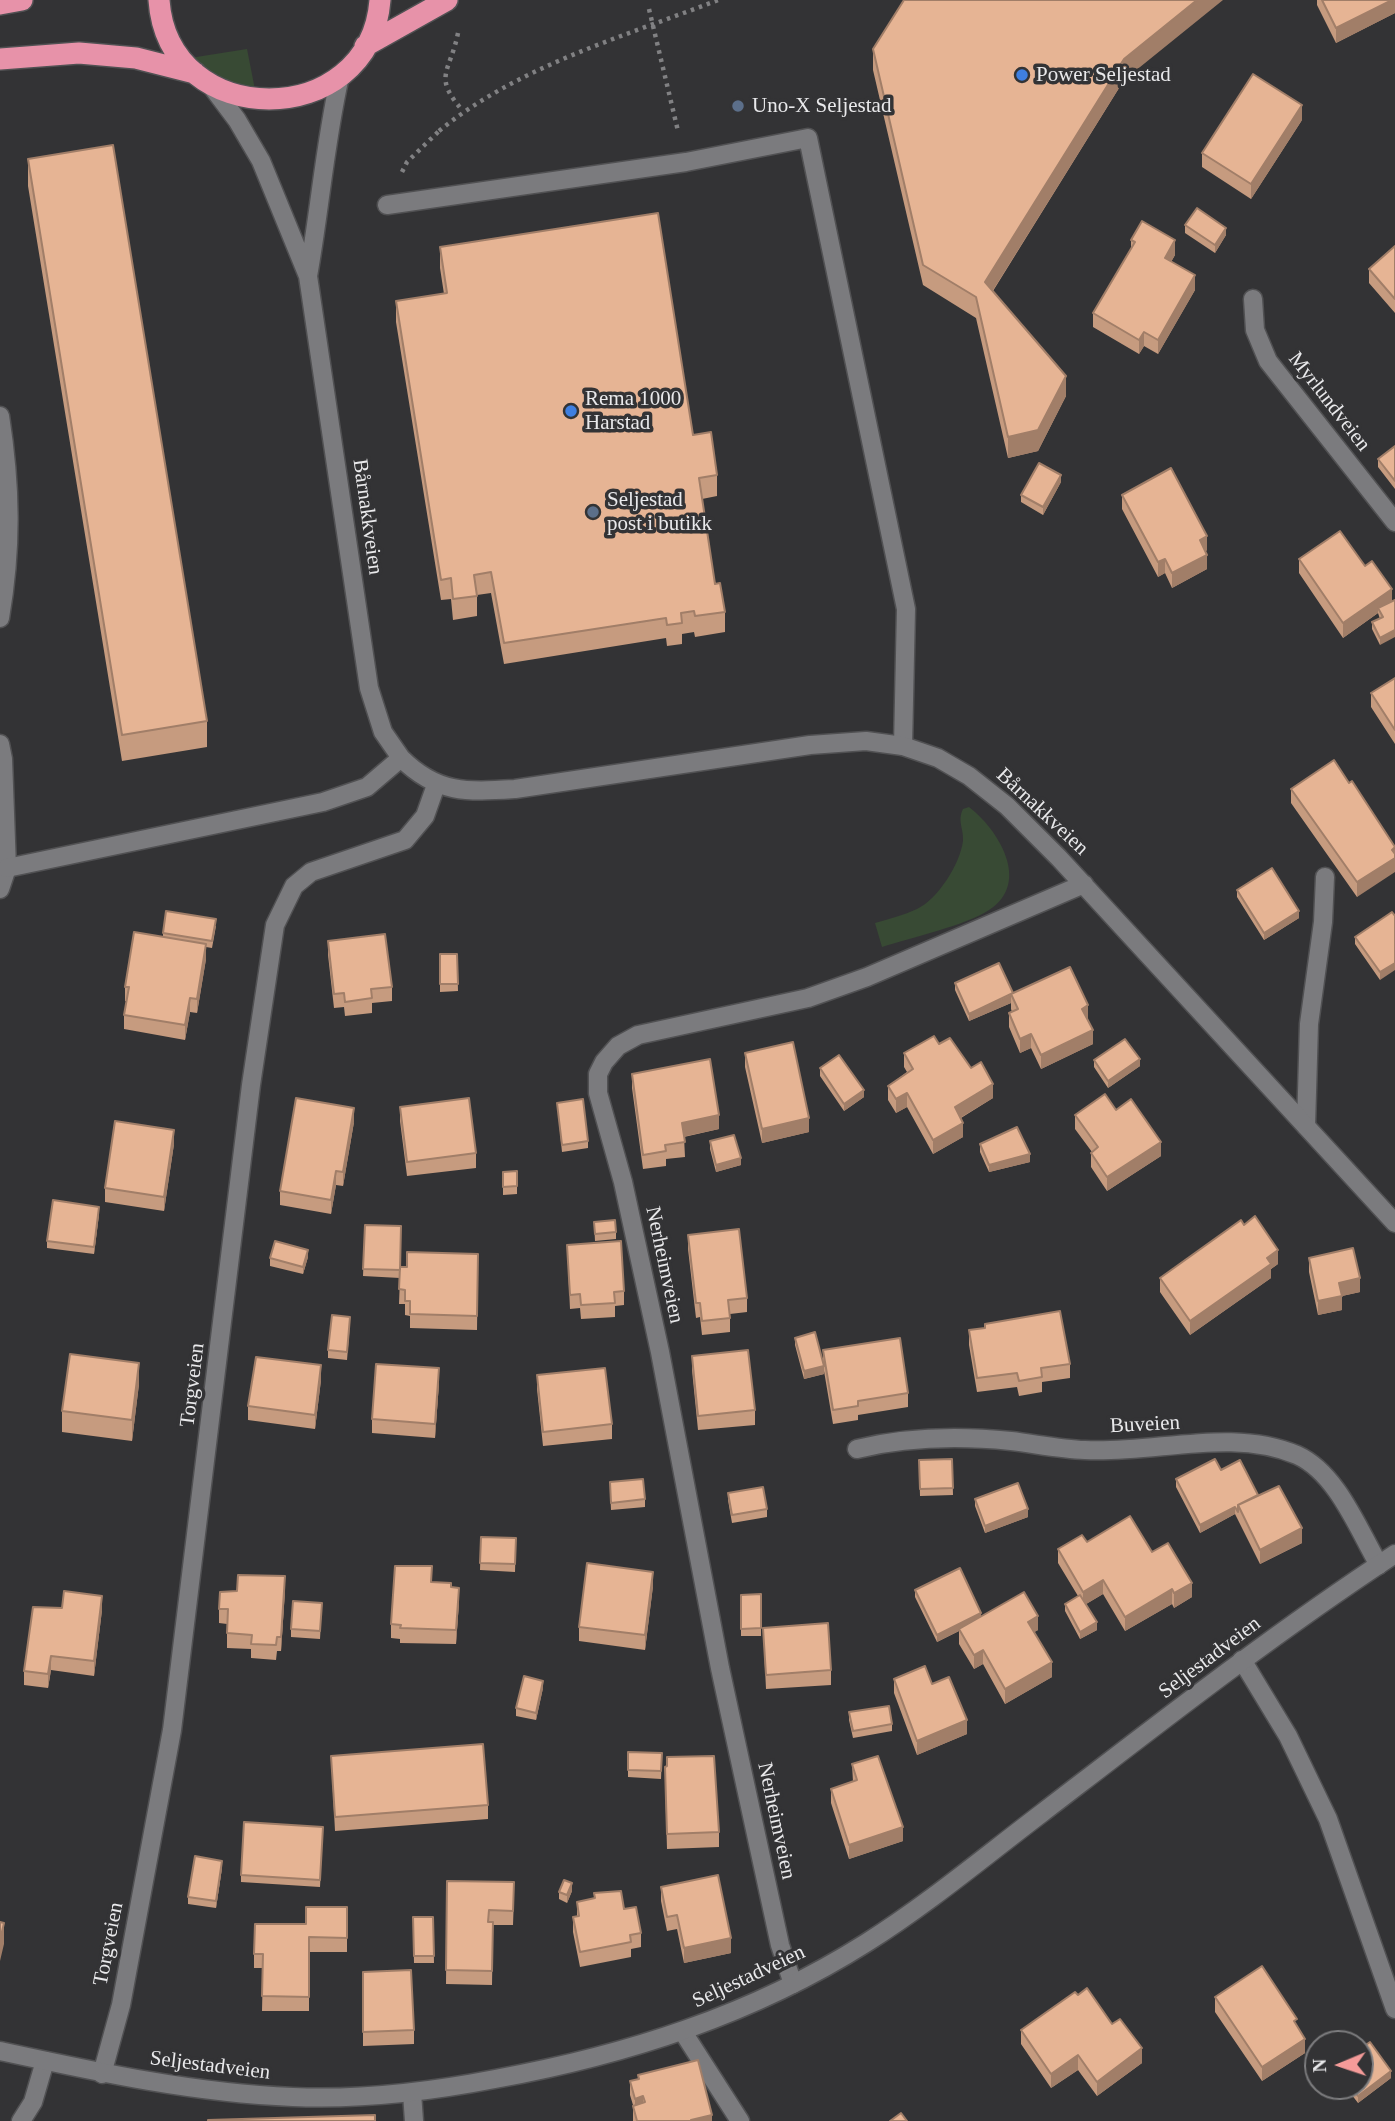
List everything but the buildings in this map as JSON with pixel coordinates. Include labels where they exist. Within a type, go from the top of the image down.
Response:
[{"type":"highway","points":[[0,4],[22,0]]},
{"type":"highway","points":[[159,0],[163,23],[171,42],[202,78]]},
{"type":"highway","points":[[0,59],[79,52],[136,58],[202,78],[249,99],[283,100],[306,94],[340,76],[365,46],[374,28],[380,0]]},
{"type":"highway","points":[[365,46],[447,0]]},
{"type":"street","name":"Bårnakkveien","points":[[308,276],[322,200],[328,127],[340,76]]},
{"type":"street","name":"Bårnakkveien","points":[[202,78],[237,120],[261,161],[308,276],[369,688],[383,732],[401,758],[417,774],[436,785],[471,792],[515,789],[810,745],[866,741],[903,746],[938,758],[969,776],[1007,806],[1084,884],[1395,1223]]},
{"type":"street","points":[[387,205],[686,162],[808,138],[906,609],[903,746]]},
{"type":"street","name":"Myrlundveien","points":[[1253,299],[1255,330],[1268,361],[1395,522]]},
{"type":"street","points":[[0,416],[10,475],[10,539],[0,618]]},
{"type":"street","points":[[0,744],[4,759],[3,870],[0,889]]},
{"type":"street","points":[[3,870],[323,802],[368,787],[401,758]]},
{"type":"street","name":"Torgveien","points":[[102,2074],[121,2005],[172,1730],[251,1085],[275,925],[294,886],[311,872],[405,840],[425,816],[436,785]]},
{"type":"street","points":[[1306,1126],[1309,1024],[1323,922],[1325,877]]},
{"type":"street","name":"Nerheimveien","points":[[793,1984],[780,1945],[720,1668],[660,1352],[623,1182],[600,1108],[598,1074],[618,1046],[638,1035],[808,998],[867,977],[1084,884]]},
{"type":"street","name":"Buveien","points":[[857,1449],[882,1443],[967,1438],[1085,1450],[1240,1442],[1269,1446],[1300,1457],[1332,1484],[1379,1564]]},
{"type":"street","name":"Seljestadveien","points":[[0,2051],[102,2074],[177,2087],[296,2098],[412,2094],[545,2070],[684,2032],[744,2009],[866,1944],[923,1904],[1242,1660],[1395,1554]]},
{"type":"street","points":[[1242,1660],[1288,1736],[1328,1819],[1395,2009]]},
{"type":"street","points":[[684,2032],[740,2121]]},
{"type":"street","points":[[21,2121],[33,2102],[45,2061]]},
{"type":"street","points":[[412,2094],[414,2121]]},
{"type":"path","points":[[387,205],[407,162],[463,111],[523,77],[718,0]]},
{"type":"path","points":[[649,9],[686,162]]},
{"type":"path","points":[[459,26],[443,79],[447,94],[463,111]]},
{"type":"green space","points":[[247,49],[257,100],[190,58]]},
{"type":"green space","points":[[969,807],[990,829],[1006,857],[1008,886],[1002,899],[989,910],[967,921],[882,947],[875,923],[917,909],[933,897],[947,880],[958,860],[963,841],[961,813]]},
{"type":"place","name":"Power Seljestad","points":[[1022,75]]},
{"type":"place","name":"Uno-X Seljestad","points":[[738,106]]},
{"type":"place","name":"Rema 1000 Harstad","points":[[571,411]]},
{"type":"place","name":"Seljestad post i butikk","points":[[593,512]]}]
